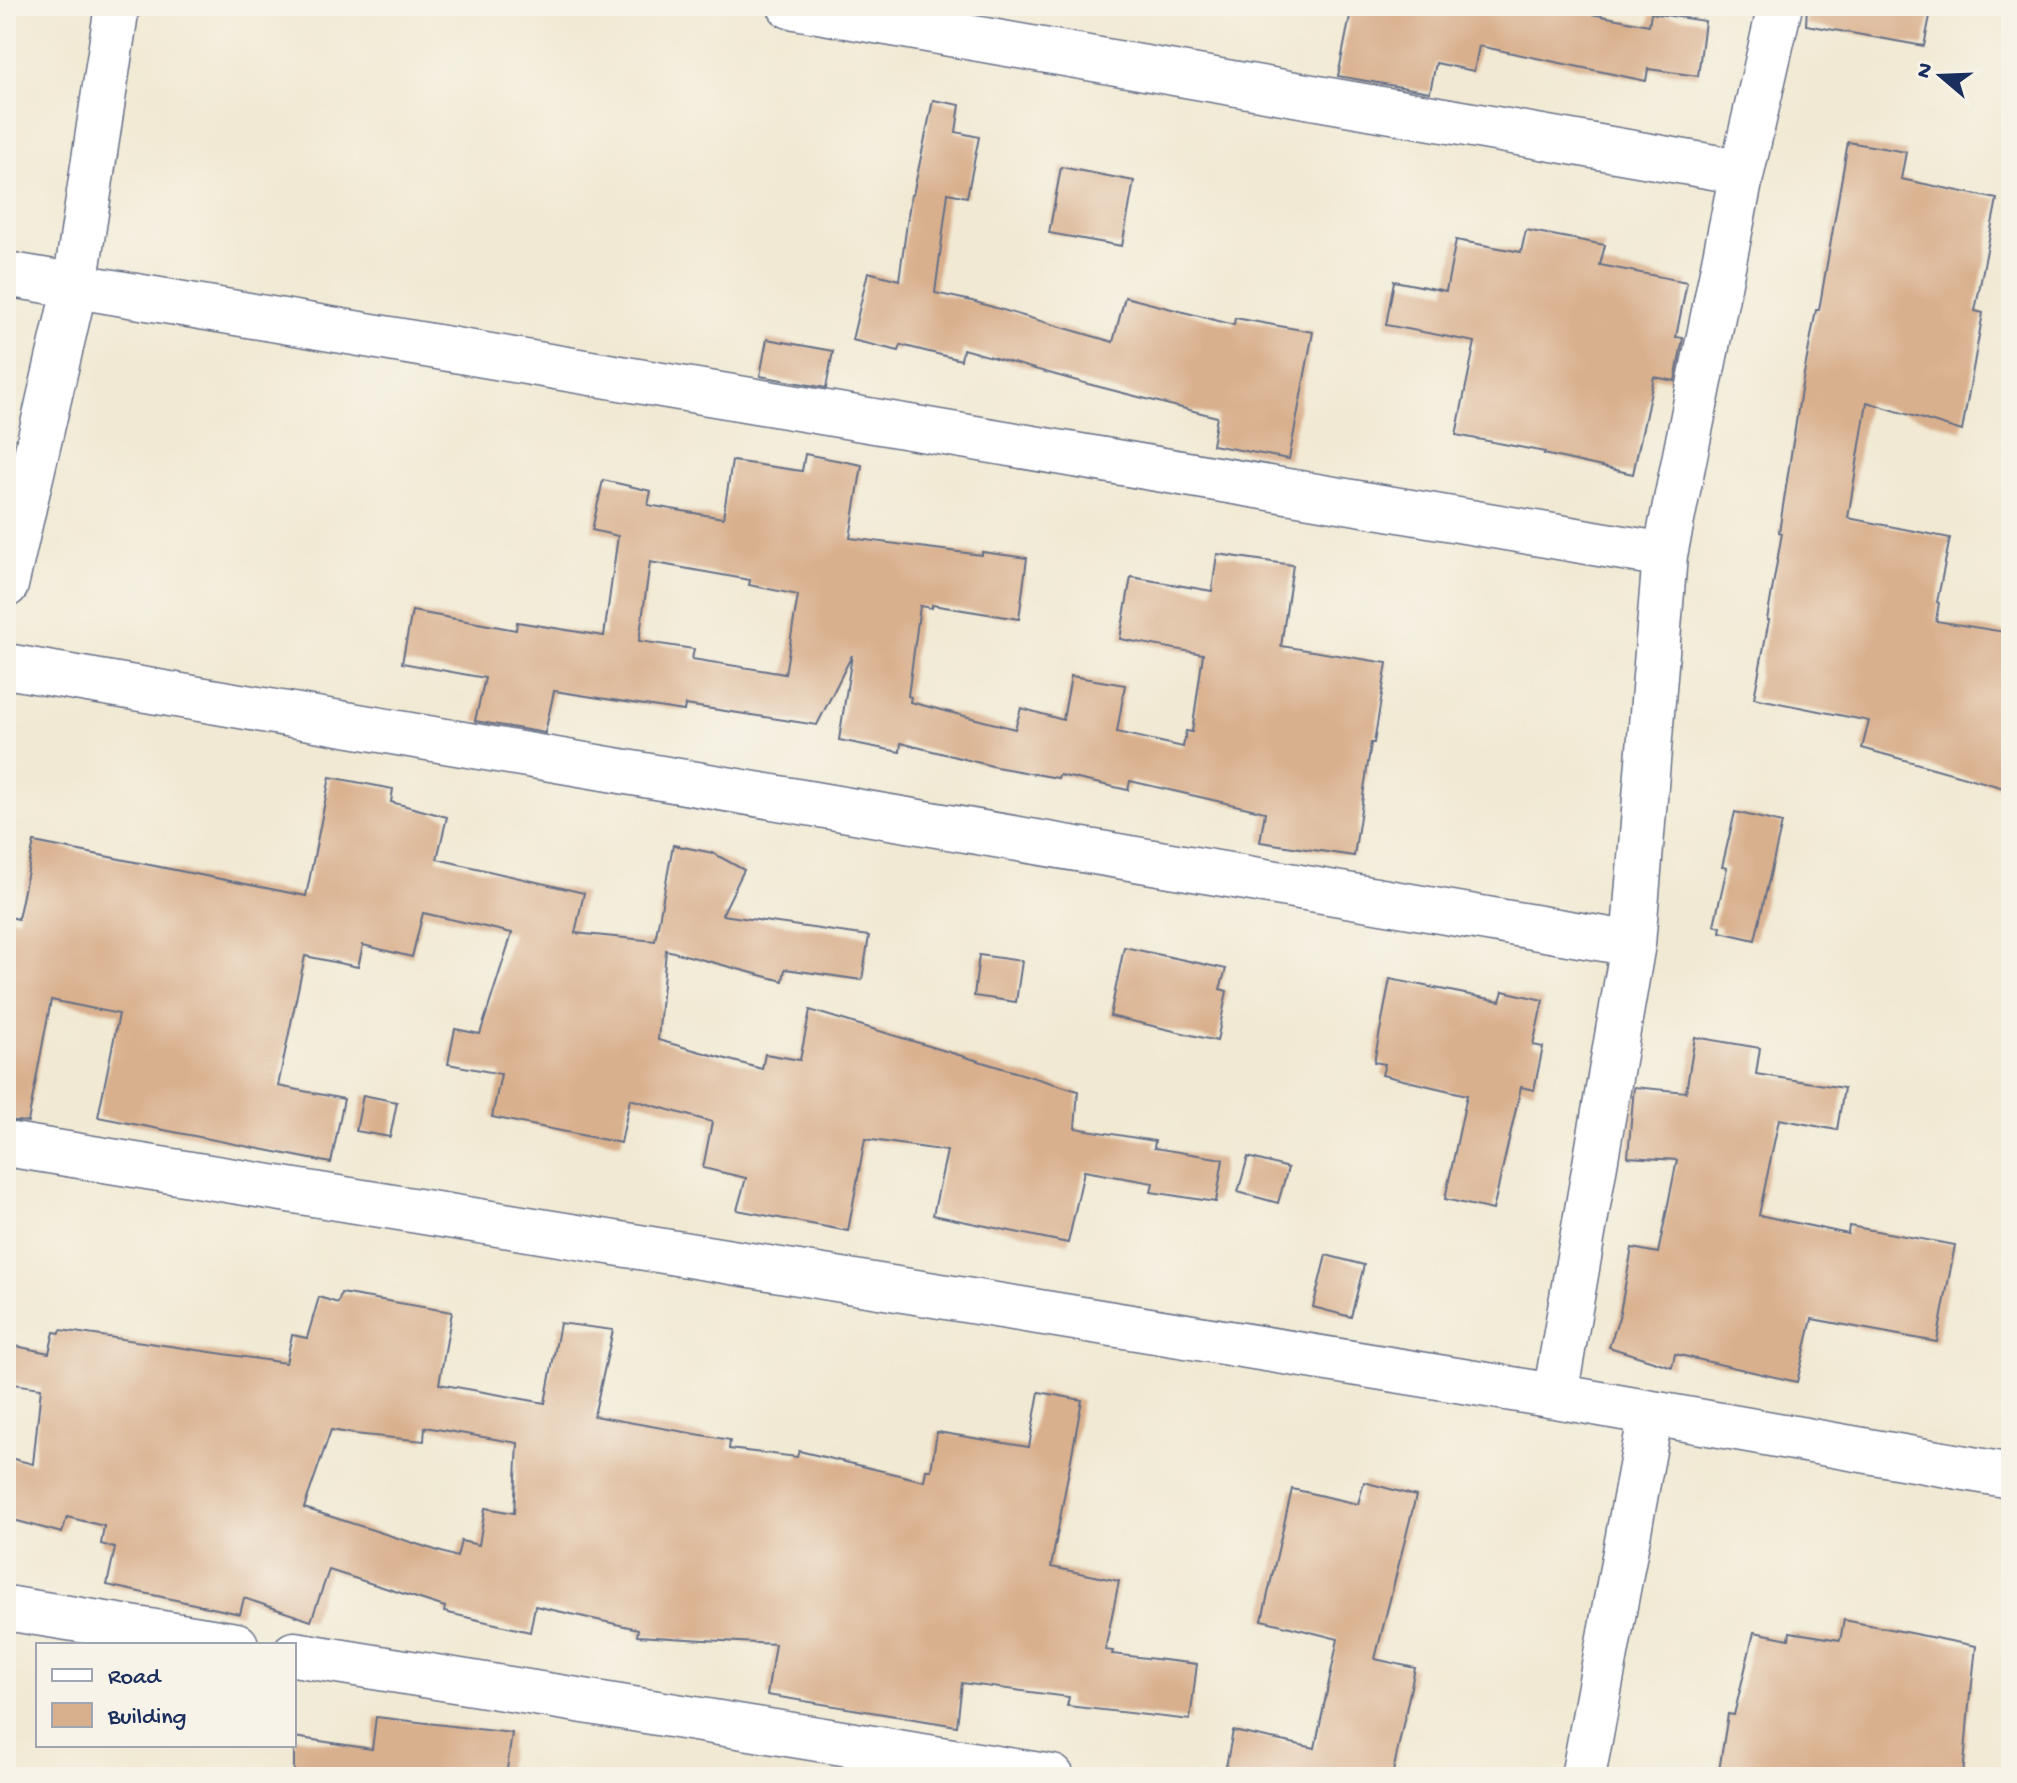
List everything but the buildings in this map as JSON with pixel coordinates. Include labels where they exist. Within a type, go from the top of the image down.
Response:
[{"type":"street","points":[[6,585],[75,286],[117,6]]},
{"type":"street","points":[[790,6],[1742,172]]},
{"type":"street","points":[[1555,1396],[1633,944],[1665,555],[1742,172],[1780,6]]},
{"type":"street","points":[[6,274],[1665,555]]},
{"type":"street","points":[[6,666],[1633,944]]},
{"type":"street","points":[[6,1144],[1555,1396],[2011,1476]]},
{"type":"street","points":[[1583,1777],[1651,1413]]},
{"type":"street","points":[[6,1608],[224,1643]]},
{"type":"street","points":[[296,1654],[1052,1777]]}]
